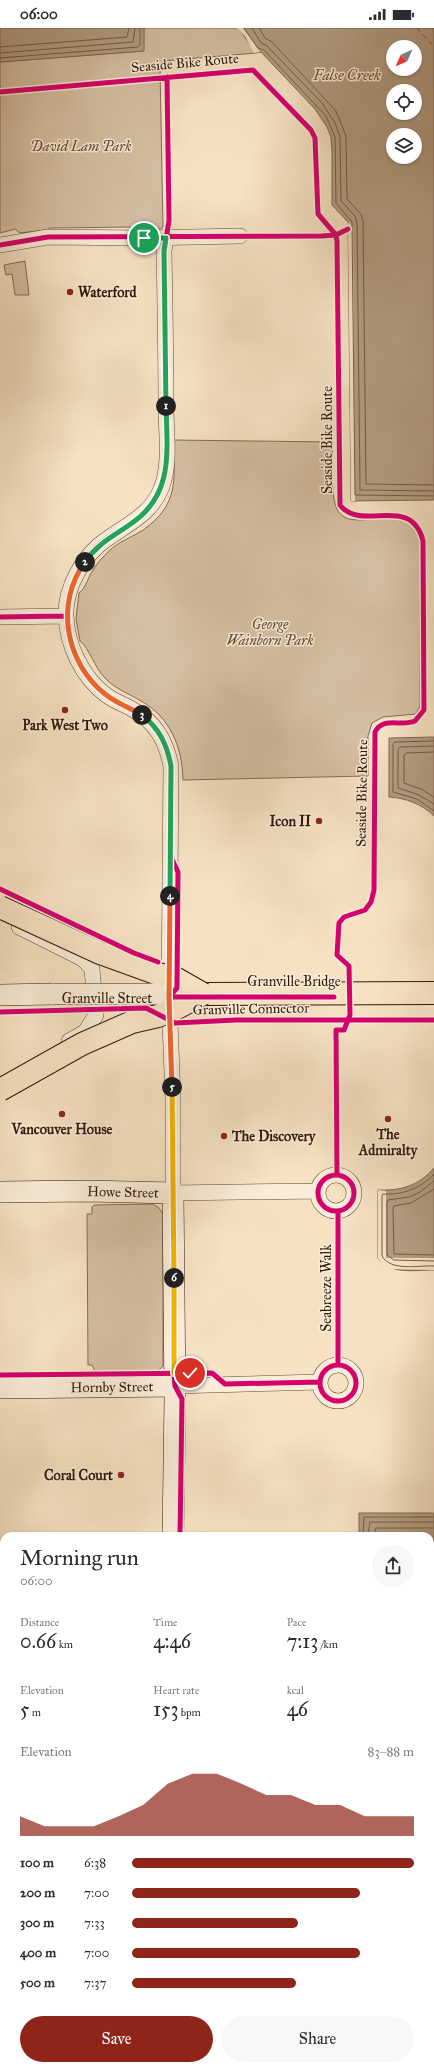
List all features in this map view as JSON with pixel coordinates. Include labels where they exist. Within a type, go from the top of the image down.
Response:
[{"type":"highway","name":"Granville Bridge","points":[[0,907],[100,953],[151,972],[175,978],[203,994]]},
{"type":"highway","name":"Granville Bridge","points":[[0,1090],[82,1044],[132,1022],[158,1016],[203,994],[434,993]]},
{"type":"street","points":[[0,245],[48,237],[166,238],[240,236]]},
{"type":"street","points":[[166,238],[164,251],[166,443],[164,482],[157,497],[140,518],[106,539],[88,557],[72,587],[66,616],[72,648],[88,676],[105,694],[133,710],[150,722],[167,746],[171,766],[169,997],[173,1099],[175,1386],[173,1532]]},
{"type":"street","points":[[0,617],[66,616]]},
{"type":"street","points":[[0,918],[83,959],[92,969],[96,998],[96,1015],[85,1032],[0,1082]]},
{"type":"street","name":"Granville Bridge","points":[[0,995],[203,994]]},
{"type":"street","name":"Granville Street","points":[[0,998],[334,997]]},
{"type":"street","name":"Howe Street","points":[[0,1192],[87,1191],[173,1193],[317,1191]]},
{"type":"street","name":"Hornby Street","points":[[0,1388],[175,1386],[320,1382]]},
{"type":"green space","name":"David Lam Park","points":[[144,28],[239,28],[256,53],[163,61],[160,70],[163,227],[157,230],[147,231],[137,230],[131,227],[50,228],[46,230],[20,233],[15,229],[0,233],[0,62],[143,51]]},
{"type":"green space","points":[[25,261],[29,295],[15,295],[12,274],[6,275],[4,265]]},
{"type":"green space","name":"George Wainborn Park","points":[[173,440],[332,442],[333,495],[337,509],[344,517],[354,520],[391,518],[403,520],[413,526],[420,539],[420,706],[416,714],[383,717],[372,723],[368,736],[368,776],[183,780],[177,745],[173,734],[167,725],[151,708],[109,682],[101,674],[87,649],[80,641],[76,619],[79,593],[91,573],[102,558],[113,548],[155,521],[169,501],[174,479]]},
{"type":"green space","points":[[153,1204],[159,1208],[163,1214],[163,1366],[159,1370],[154,1371],[95,1371],[92,1365],[88,1365],[87,1214],[92,1214],[92,1207],[94,1205]]},
{"type":"water","points":[[0,28],[144,28],[144,51],[0,62]]},
{"type":"water","name":"False Creek","points":[[239,28],[434,28],[434,500],[351,501],[348,222],[332,205],[331,137],[327,127],[315,109],[261,52],[256,53]]},
{"type":"water","points":[[434,737],[434,816],[413,802],[389,797],[389,738]]},
{"type":"water","points":[[434,1168],[434,1270],[411,1271],[389,1267],[378,1258],[378,1190],[394,1190],[409,1186],[422,1179]]},
{"type":"water","points":[[359,1513],[434,1513],[434,1532],[359,1532]]},
{"type":"pier","points":[[237,28],[243,28],[260,52],[254,53],[245,36]]},
{"type":"pier","points":[[348,222],[353,227],[355,501],[351,501]]},
{"type":"pier","points":[[378,1190],[386,1191],[386,1258],[434,1258],[434,1270],[391,1269],[383,1265],[378,1258]]},
{"type":"ferry route","points":[[417,28],[434,47]]},
{"type":"cycle path","name":"Seaside Bike Route","points":[[0,92],[253,70],[311,130],[315,138],[318,214],[336,235],[337,241],[340,505],[349,513],[360,516],[397,516],[408,519],[417,527],[423,541],[424,710],[415,721],[410,723],[383,724],[378,727],[375,732],[374,890],[371,902],[365,910],[344,917],[339,923],[337,955],[349,966],[350,1015],[344,1030],[336,1030],[337,1175]]},
{"type":"cycle path","name":"Seaside Bike Route","points":[[167,77],[169,221],[164,251],[167,443],[163,484],[147,510],[128,525],[107,538],[88,555],[75,578],[66,615],[67,628],[72,647],[85,673],[98,689],[115,701],[132,709],[148,720],[163,740],[169,757],[171,766],[169,997]]},
{"type":"cycle path","points":[[0,245],[48,237],[321,236],[336,235],[348,229]]},
{"type":"cycle path","points":[[0,617],[66,616]]},
{"type":"cycle path","points":[[169,997],[177,988],[178,872],[171,857]]},
{"type":"cycle path","points":[[0,889],[134,953],[158,962]]},
{"type":"cycle path","name":"Granville Connector","points":[[169,997],[334,997]]},
{"type":"cycle path","name":"Granville Connector","points":[[0,1012],[146,1008],[175,1023],[236,1020],[434,1020]]},
{"type":"cycle path","points":[[340,1175],[349,1180],[353,1186],[354,1193],[353,1200],[349,1206],[340,1211],[332,1211],[323,1206],[319,1200],[318,1189],[323,1180],[329,1176],[340,1175]]},
{"type":"cycle path","name":"Seabreeze Walk","points":[[338,1212],[338,1365]]},
{"type":"cycle path","points":[[342,1365],[351,1370],[355,1376],[356,1383],[355,1390],[351,1396],[342,1401],[334,1401],[325,1396],[321,1390],[320,1379],[325,1370],[331,1366],[342,1365]]},
{"type":"cycle path","points":[[174,1373],[175,1386],[182,1399],[180,1532]]},
{"type":"cycle path","points":[[0,1375],[212,1373],[225,1384],[320,1382]]},
{"type":"place","name":"Waterford","points":[[70,292]]},
{"type":"place","name":"Park West Two","points":[[65,710]]},
{"type":"place","name":"Icon II","points":[[319,821]]},
{"type":"place","name":"Vancouver House","points":[[62,1114]]},
{"type":"place","name":"The Admiralty","points":[[388,1119]]},
{"type":"place","name":"The Discovery","points":[[224,1136]]},
{"type":"place","name":"Coral Court","points":[[121,1475]]},
{"type":"route","points":[[144,238],[166,238],[164,251],[166,338],[166,468],[164,482],[157,497],[140,518],[106,539],[93,551],[82,565],[72,587],[66,616],[67,628],[72,648],[88,676],[105,694],[143,716],[156,728],[167,746],[171,766],[169,997],[173,1099],[172,1170],[174,1373],[190,1373]]}]
